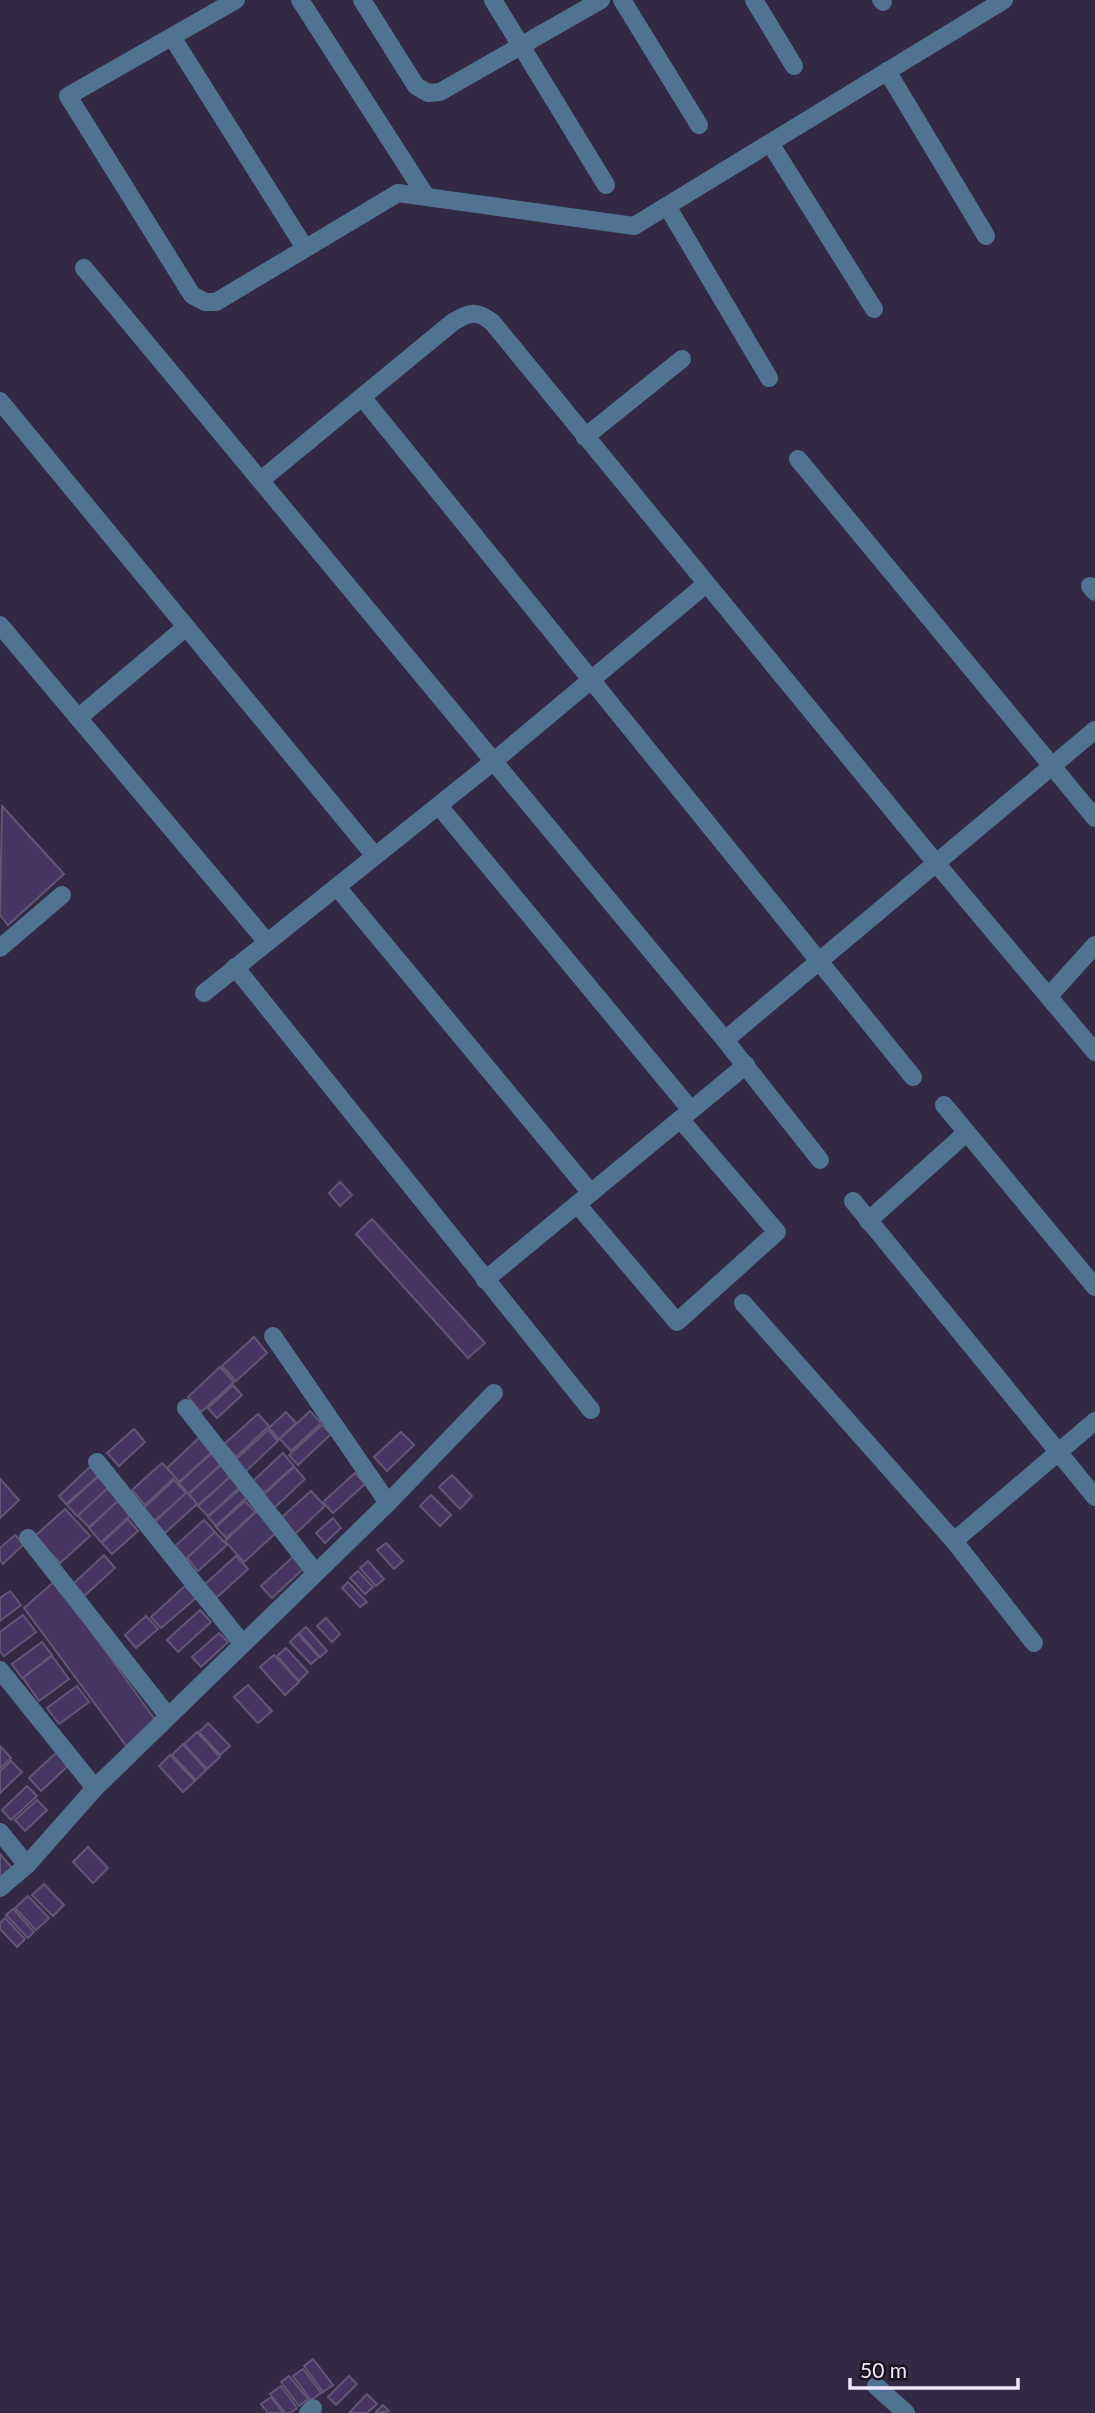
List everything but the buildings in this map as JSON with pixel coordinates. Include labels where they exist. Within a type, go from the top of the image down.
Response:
[{"type":"street","points":[[236,0],[68,96],[192,295],[205,302],[216,302],[398,193],[634,226],[1004,0]]},
{"type":"street","points":[[300,0],[426,196]]},
{"type":"street","points":[[362,0],[416,86],[428,93],[440,92],[601,0]]},
{"type":"street","points":[[493,0],[606,186]]},
{"type":"street","points":[[622,0],[699,125]]},
{"type":"street","points":[[754,0],[794,66]]},
{"type":"street","points":[[172,37],[305,248]]},
{"type":"street","points":[[887,71],[986,236]]},
{"type":"street","points":[[770,143],[874,309]]},
{"type":"street","points":[[667,206],[769,378]]},
{"type":"street","points":[[84,268],[746,1065],[820,1160]]},
{"type":"street","points":[[261,480],[453,322],[468,313],[481,314],[492,322],[936,863],[1095,1052]]},
{"type":"street","points":[[585,437],[682,359]]},
{"type":"street","points":[[362,397],[914,1077]]},
{"type":"street","points":[[0,401],[376,856]]},
{"type":"street","points":[[798,459],[1095,818]]},
{"type":"street","points":[[204,993],[439,806],[706,584]]},
{"type":"street","points":[[0,625],[267,942]]},
{"type":"street","points":[[78,718],[187,627]]},
{"type":"street","points":[[725,1040],[1095,730]]},
{"type":"street","points":[[337,887],[584,1198],[677,1322],[777,1232],[439,806]]},
{"type":"street","points":[[0,948],[62,895]]},
{"type":"street","points":[[1049,996],[1095,945]]},
{"type":"street","points":[[235,967],[591,1410]]},
{"type":"street","points":[[485,1280],[746,1065]]},
{"type":"street","points":[[944,1105],[1095,1287]]},
{"type":"street","points":[[868,1221],[966,1133]]},
{"type":"street","points":[[853,1201],[1095,1497]]},
{"type":"street","points":[[743,1303],[954,1541],[1034,1643]]},
{"type":"street","points":[[273,1336],[388,1503]]},
{"type":"street","points":[[0,1888],[27,1865],[95,1788],[388,1503],[494,1393]]},
{"type":"street","points":[[186,1408],[315,1572]]},
{"type":"street","points":[[954,1541],[1095,1421]]},
{"type":"street","points":[[97,1462],[243,1643]]},
{"type":"street","points":[[28,1538],[168,1716]]},
{"type":"street","points":[[0,1670],[95,1788]]},
{"type":"street","points":[[0,1832],[27,1865]]},
{"type":"street","points":[[876,2386],[906,2413]]}]
